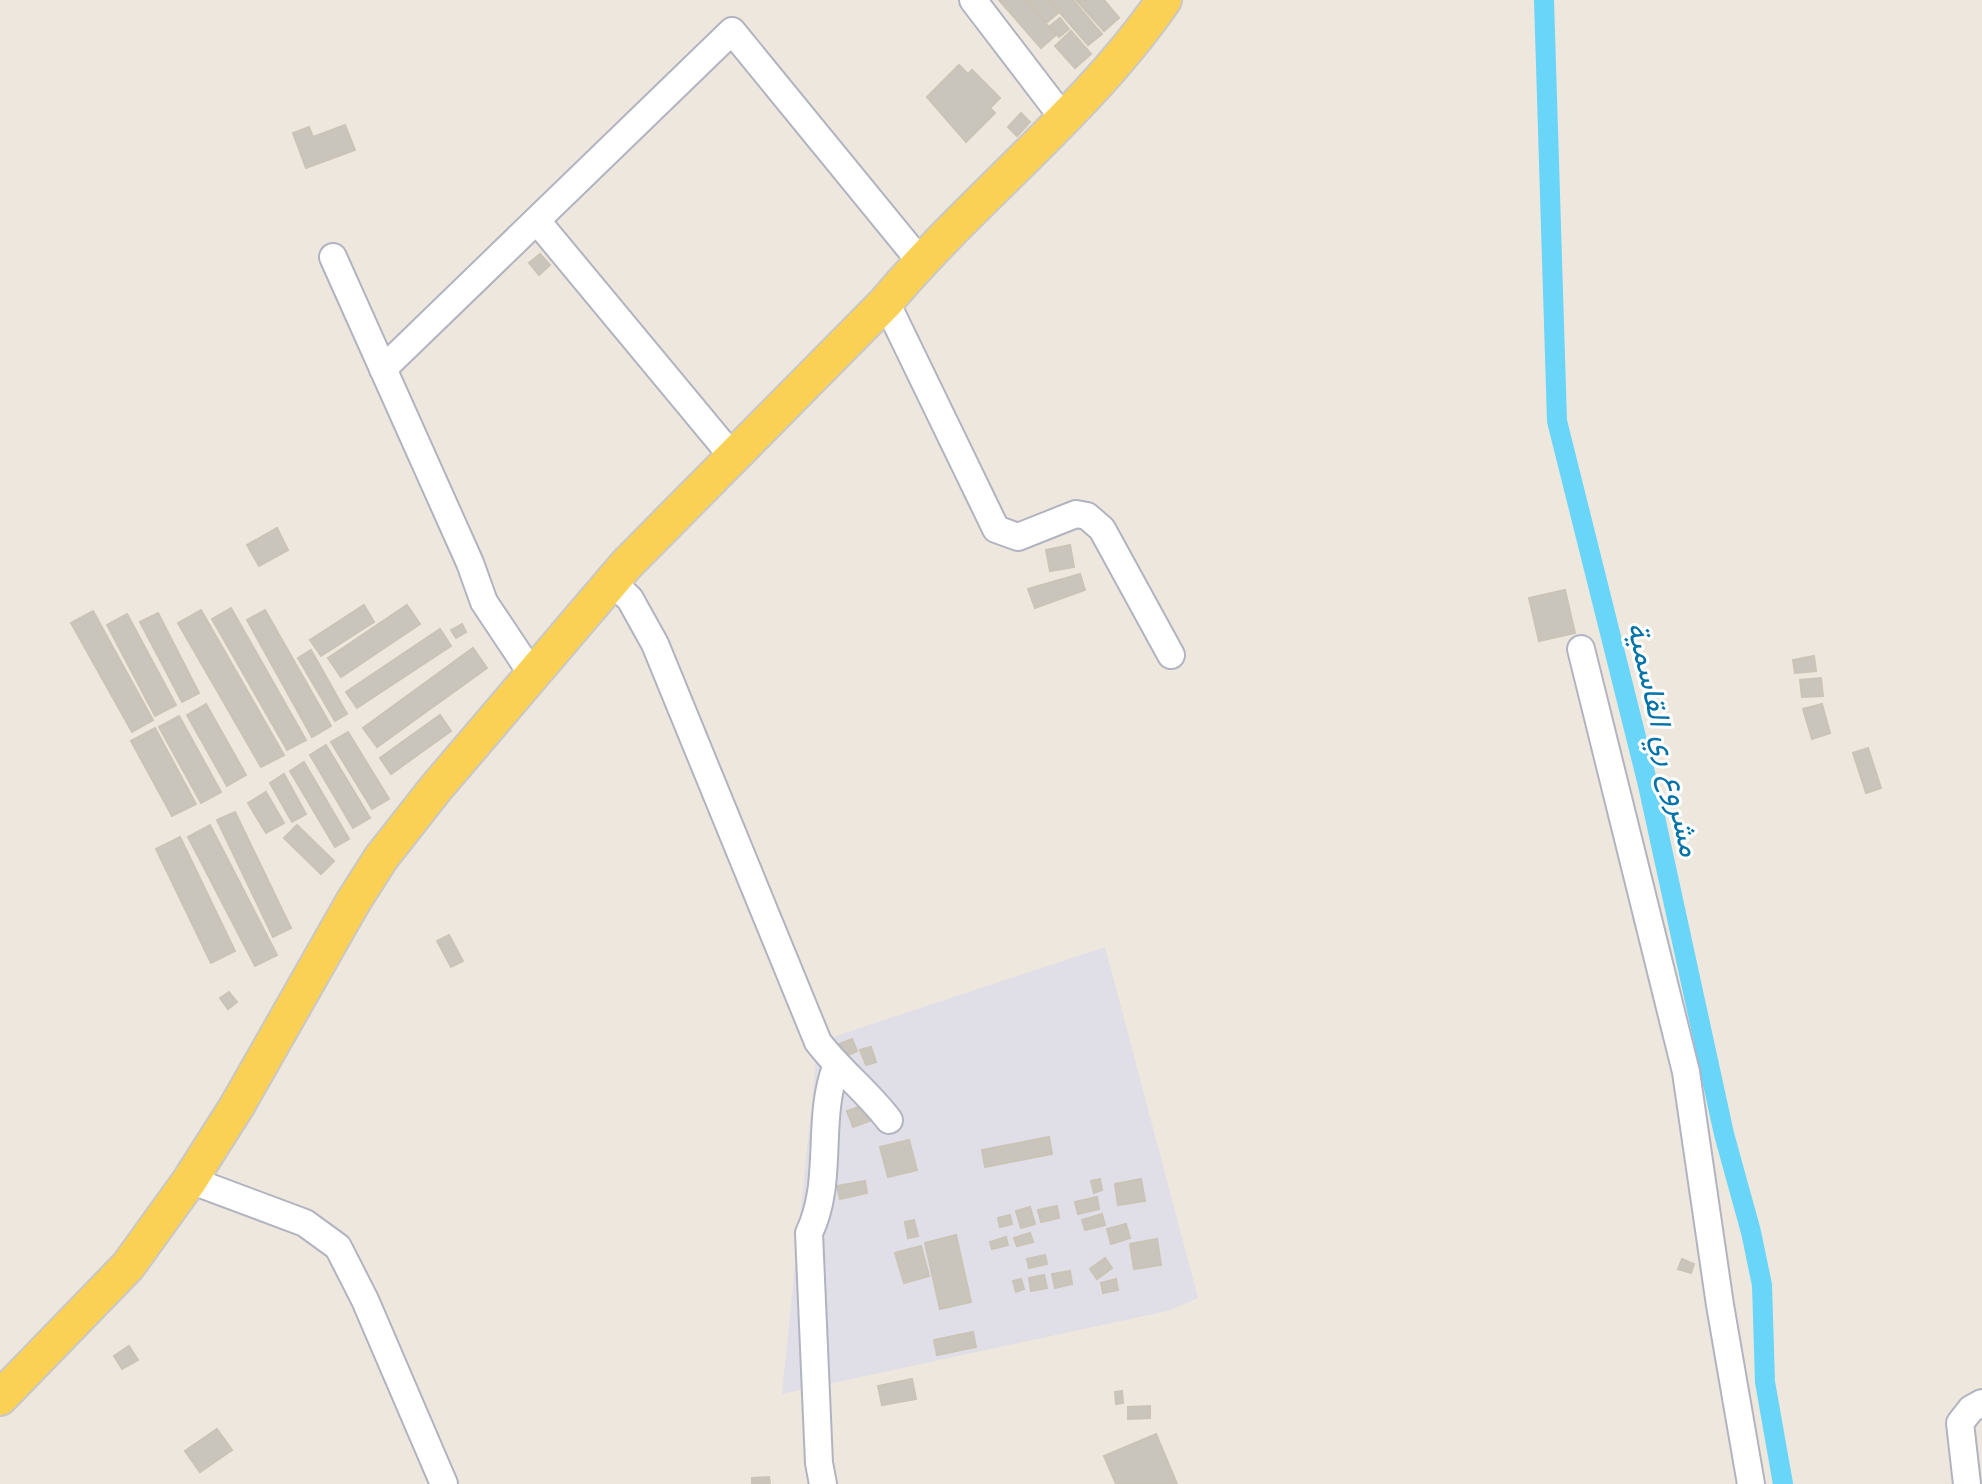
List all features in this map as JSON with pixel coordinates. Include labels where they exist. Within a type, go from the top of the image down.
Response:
[{"type":"main road","points":[[0,1398],[128,1266],[190,1180],[381,858],[532,674],[612,582],[732,456],[886,302],[920,261],[1064,119],[1123,54],[1164,0]]},
{"type":"street","points":[[973,0],[1064,119]]},
{"type":"street","points":[[383,369],[732,31],[920,261]]},
{"type":"street","points":[[537,221],[732,456]]},
{"type":"street","points":[[333,257],[470,563],[484,602],[532,674]]},
{"type":"street","points":[[886,302],[996,529],[1018,537],[1076,514],[1087,516],[1102,529],[1171,655]]},
{"type":"street","points":[[612,582],[630,599],[655,644],[818,1042],[836,1067],[869,1094],[889,1120]]},
{"type":"street","points":[[1581,649],[1686,1072],[1728,1358],[1751,1484]]},
{"type":"street","points":[[823,1484],[815,1396],[809,1233],[819,1213],[827,1090],[836,1067]]},
{"type":"street","points":[[190,1180],[305,1223],[338,1247],[365,1300],[444,1484]]},
{"type":"street","points":[[1967,1484],[1960,1423],[1971,1409],[1982,1403]]},
{"type":"shaded area","points":[[1105,947],[1198,1298],[1167,1311],[782,1394],[818,1042]]},
{"type":"building","points":[[999,0],[1025,0],[1056,35],[1041,48]]},
{"type":"building","points":[[1027,0],[1048,0],[1058,13],[1046,23]]},
{"type":"building","points":[[1049,0],[1073,0],[1102,34],[1088,45]]},
{"type":"building","points":[[1076,0],[1104,0],[1119,18],[1104,31]]},
{"type":"building","points":[[1060,18],[1069,29],[1059,37],[1050,26]]},
{"type":"building","points":[[1071,31],[1091,54],[1075,68],[1055,46]]},
{"type":"building","points":[[959,65],[968,74],[972,70],[1000,98],[990,108],[995,113],[966,142],[927,97]]},
{"type":"building","points":[[1021,113],[1030,122],[1017,136],[1008,127]]},
{"type":"building","points":[[345,125],[355,150],[306,168],[293,133],[309,127],[313,137]]},
{"type":"building","points":[[540,254],[550,265],[539,275],[529,263]]},
{"type":"building","points":[[277,528],[288,550],[259,566],[247,545]]},
{"type":"building","points":[[1070,545],[1074,567],[1050,571],[1046,550]]},
{"type":"building","points":[[1080,574],[1085,590],[1035,608],[1028,589]]},
{"type":"building","points":[[1565,590],[1575,633],[1539,641],[1529,598]]},
{"type":"building","points":[[364,605],[374,622],[321,656],[310,640]]},
{"type":"building","points":[[407,605],[420,624],[341,677],[328,658]]},
{"type":"building","points":[[231,608],[306,740],[287,750],[212,619]]},
{"type":"building","points":[[201,610],[284,755],[261,767],[178,623]]},
{"type":"building","points":[[265,610],[331,726],[312,737],[247,620]]},
{"type":"building","points":[[93,611],[153,720],[132,732],[71,623]]},
{"type":"building","points":[[158,613],[199,693],[182,702],[140,622]]},
{"type":"building","points":[[127,614],[176,705],[155,716],[107,625]]},
{"type":"building","points":[[462,624],[466,632],[456,638],[451,630]]},
{"type":"building","points":[[440,629],[451,646],[357,708],[346,692]]},
{"type":"building","points":[[473,648],[487,668],[377,747],[363,728]]},
{"type":"building","points":[[311,650],[347,714],[335,721],[298,658]]},
{"type":"building","points":[[1814,656],[1816,671],[1795,673],[1793,660]]},
{"type":"building","points":[[1821,678],[1823,696],[1802,697],[1800,680]]},
{"type":"building","points":[[206,704],[246,775],[227,786],[187,715]]},
{"type":"building","points":[[1822,704],[1830,733],[1812,739],[1803,709]]},
{"type":"building","points":[[440,715],[451,731],[391,774],[380,758]]},
{"type":"building","points":[[179,716],[221,792],[201,803],[159,727]]},
{"type":"building","points":[[155,728],[196,804],[172,816],[131,741]]},
{"type":"building","points":[[348,732],[389,799],[372,809],[331,742]]},
{"type":"building","points":[[326,745],[370,818],[353,828],[310,755]]},
{"type":"building","points":[[1868,748],[1881,788],[1866,793],[1853,753]]},
{"type":"building","points":[[304,762],[349,839],[335,847],[290,771]]},
{"type":"building","points":[[284,774],[306,814],[292,822],[270,783]]},
{"type":"building","points":[[266,792],[284,823],[266,833],[248,803]]},
{"type":"building","points":[[235,812],[291,928],[273,937],[217,820]]},
{"type":"building","points":[[210,825],[277,955],[255,966],[188,837]]},
{"type":"building","points":[[297,825],[334,861],[321,874],[284,838]]},
{"type":"building","points":[[180,837],[235,951],[211,963],[156,849]]},
{"type":"building","points":[[449,935],[463,961],[451,967],[437,941]]},
{"type":"building","points":[[229,992],[237,1002],[228,1009],[220,998]]},
{"type":"building","points":[[852,1039],[857,1051],[844,1057],[839,1044]]},
{"type":"building","points":[[871,1047],[876,1062],[866,1065],[860,1050]]},
{"type":"building","points":[[864,1105],[870,1121],[853,1127],[847,1111]]},
{"type":"building","points":[[1049,1137],[1052,1154],[985,1167],[982,1150]]},
{"type":"building","points":[[909,1140],[917,1170],[888,1177],[880,1147]]},
{"type":"building","points":[[1100,1179],[1102,1190],[1094,1193],[1091,1181]]},
{"type":"building","points":[[1141,1179],[1145,1201],[1118,1205],[1115,1184]]},
{"type":"building","points":[[865,1181],[867,1193],[840,1199],[837,1186]]},
{"type":"building","points":[[1097,1197],[1099,1209],[1078,1214],[1075,1202]]},
{"type":"building","points":[[1057,1206],[1059,1218],[1041,1222],[1038,1210]]},
{"type":"building","points":[[1030,1207],[1035,1224],[1021,1228],[1016,1211]]},
{"type":"building","points":[[1102,1214],[1105,1225],[1085,1230],[1082,1220]]},
{"type":"building","points":[[1010,1215],[1012,1224],[1000,1227],[998,1218]]},
{"type":"building","points":[[914,1220],[918,1236],[908,1238],[905,1222]]},
{"type":"building","points":[[1126,1224],[1130,1238],[1111,1244],[1107,1229]]},
{"type":"building","points":[[1030,1233],[1033,1242],[1017,1246],[1014,1238]]},
{"type":"building","points":[[956,1235],[971,1302],[940,1309],[925,1243]]},
{"type":"building","points":[[1006,1237],[1008,1245],[992,1249],[990,1242]]},
{"type":"building","points":[[1157,1239],[1161,1265],[1134,1269],[1130,1244]]},
{"type":"building","points":[[921,1246],[929,1276],[904,1283],[895,1253]]},
{"type":"building","points":[[1045,1255],[1047,1264],[1029,1268],[1027,1259]]},
{"type":"building","points":[[1105,1258],[1112,1268],[1097,1279],[1090,1269]]},
{"type":"building","points":[[1682,1259],[1694,1264],[1691,1273],[1678,1269]]},
{"type":"building","points":[[1070,1271],[1072,1284],[1055,1288],[1052,1274]]},
{"type":"building","points":[[1044,1275],[1047,1288],[1031,1291],[1029,1278]]},
{"type":"building","points":[[1021,1279],[1024,1289],[1016,1292],[1013,1281]]},
{"type":"building","points":[[1116,1279],[1118,1290],[1103,1293],[1101,1283]]},
{"type":"building","points":[[973,1332],[976,1347],[937,1355],[934,1340]]},
{"type":"building","points":[[129,1346],[138,1360],[122,1369],[114,1356]]},
{"type":"building","points":[[912,1379],[916,1399],[882,1405],[878,1386]]},
{"type":"building","points":[[1122,1391],[1123,1403],[1116,1404],[1115,1392]]},
{"type":"building","points":[[1150,1406],[1150,1418],[1128,1419],[1128,1407]]},
{"type":"building","points":[[217,1429],[232,1450],[200,1472],[185,1451]]},
{"type":"building","points":[[1156,1434],[1177,1484],[1116,1484],[1104,1456]]},
{"type":"building","points":[[769,1477],[770,1484],[752,1484],[752,1478]]},
{"type":"waterway","name":"مشروع ري القاسمية","points":[[1544,0],[1557,421],[1648,785],[1724,1134],[1751,1232],[1762,1285],[1765,1382],[1783,1484]]}]
